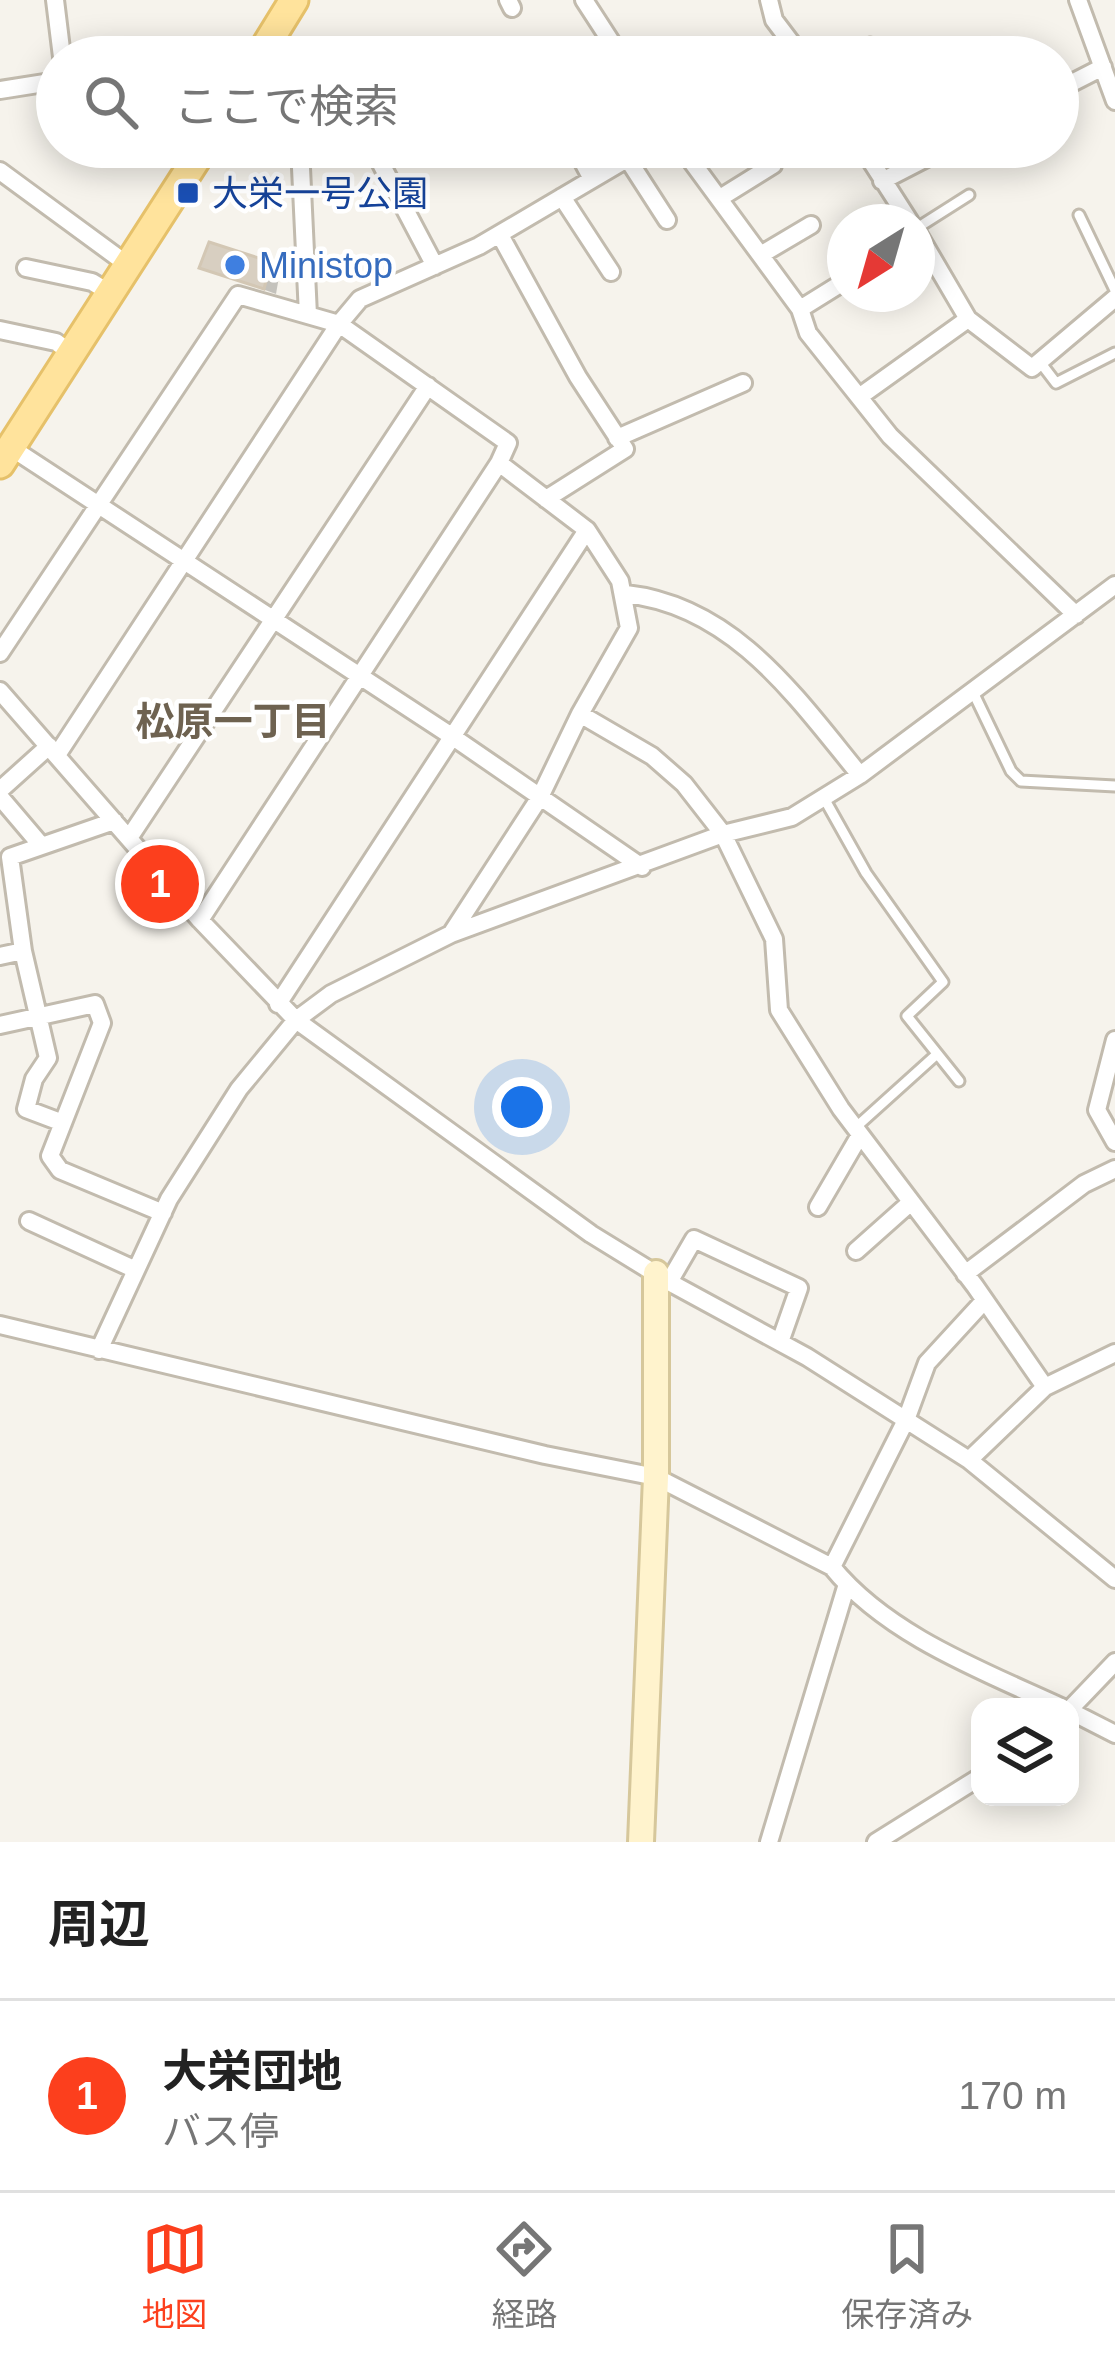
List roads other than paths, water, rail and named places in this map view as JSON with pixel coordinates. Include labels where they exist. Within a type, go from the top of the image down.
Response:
[{"type":"main road","points":[[277,36],[294,0]]},
{"type":"main road","points":[[5,456],[190,168]]},
{"type":"street","points":[[56,0],[60,36]]},
{"type":"street","points":[[584,0],[607,36]]},
{"type":"street","points":[[769,0],[774,20],[786,36]]},
{"type":"street","points":[[1078,0],[1115,101]]},
{"type":"street","points":[[1079,79],[1103,67]]},
{"type":"street","points":[[0,91],[36,85]]},
{"type":"street","points":[[301,168],[308,315]]},
{"type":"street","points":[[383,168],[435,266]]},
{"type":"street","points":[[586,168],[592,178]]},
{"type":"street","points":[[40,844],[0,793],[53,750],[360,299],[500,235],[610,168]]},
{"type":"street","points":[[634,168],[668,220]]},
{"type":"street","points":[[697,168],[800,309],[808,333],[890,436],[1076,615]]},
{"type":"street","points":[[720,197],[768,168]]},
{"type":"street","points":[[874,168],[898,204]]},
{"type":"street","points":[[882,181],[907,168]]},
{"type":"street","points":[[0,171],[128,265]]},
{"type":"street","points":[[562,196],[611,272]]},
{"type":"street","points":[[763,254],[811,225]]},
{"type":"street","points":[[500,235],[578,377],[625,449],[546,499]]},
{"type":"street","points":[[935,262],[968,320],[1032,368],[1115,294]]},
{"type":"street","points":[[26,268],[92,282],[110,293]]},
{"type":"street","points":[[800,309],[827,292]]},
{"type":"street","points":[[0,653],[238,295],[340,324],[508,443],[500,464],[200,920]]},
{"type":"street","points":[[859,397],[968,320]]},
{"type":"street","points":[[0,330],[56,342],[71,353]]},
{"type":"street","points":[[617,438],[743,382]]},
{"type":"street","points":[[129,838],[428,386]]},
{"type":"street","points":[[5,456],[98,505],[642,867]]},
{"type":"street","points":[[451,934],[540,797],[629,628],[626,594],[587,530],[500,464]]},
{"type":"street","points":[[278,1004],[587,530]]},
{"type":"street","points":[[99,1350],[163,1213],[239,1089],[296,1020],[331,994],[451,934],[723,834],[792,817],[825,800],[1114,588]]},
{"type":"street","points":[[626,594],[658,598],[739,638],[776,673],[860,775]]},
{"type":"street","points":[[2,697],[200,920],[296,1020],[500,1170],[663,1278],[779,1342],[969,1460],[1115,1579]]},
{"type":"street","points":[[580,714],[652,756],[685,784],[723,834],[774,940],[779,1010],[858,1131],[1045,1387]]},
{"type":"street","points":[[63,1123],[26,1109],[34,1079],[48,1058],[23,951],[10,857],[114,821]]},
{"type":"street","points":[[0,956],[23,951]]},
{"type":"street","points":[[0,1025],[94,1004],[102,1023],[50,1156],[60,1170],[163,1213]]},
{"type":"street","points":[[1115,1040],[1097,1110],[1115,1142]]},
{"type":"street","points":[[818,1207],[858,1131]]},
{"type":"street","points":[[964,1274],[1084,1184],[1115,1169]]},
{"type":"street","points":[[856,1251],[910,1203]]},
{"type":"street","points":[[29,1221],[136,1270]]},
{"type":"street","points":[[641,1842],[663,1278],[694,1239],[799,1288],[779,1342]]},
{"type":"street","points":[[832,1567],[906,1420],[927,1363],[984,1301]]},
{"type":"street","points":[[0,1325],[545,1455],[656,1477],[832,1567],[847,1584],[936,1650],[1041,1698]]},
{"type":"street","points":[[969,1460],[1045,1387],[1115,1353]]},
{"type":"street","points":[[770,1842],[847,1584]]},
{"type":"street","points":[[1079,1702],[1115,1662]]},
{"type":"street","points":[[1079,1704],[1115,1689]]},
{"type":"street","points":[[1079,1709],[1115,1734]]},
{"type":"street","points":[[876,1842],[971,1783]]},
{"type":"lane","points":[[935,215],[969,195]]},
{"type":"lane","points":[[1079,215],[1115,294]]},
{"type":"lane","points":[[1040,362],[1056,382],[1115,353]]},
{"type":"lane","points":[[973,692],[1011,771],[1022,781],[1115,786]]},
{"type":"lane","points":[[825,800],[866,874],[943,982],[907,1016],[959,1081]]},
{"type":"lane","points":[[858,1131],[936,1055]]},
{"type":"place","name":"大栄一号公園","points":[[188,193]]},
{"type":"place","name":"Ministop","points":[[235,265]]},
{"type":"place","name":"大栄団地","points":[[160,884]]},
{"type":"district","name":"松原一丁目","points":[[233,721]]}]
